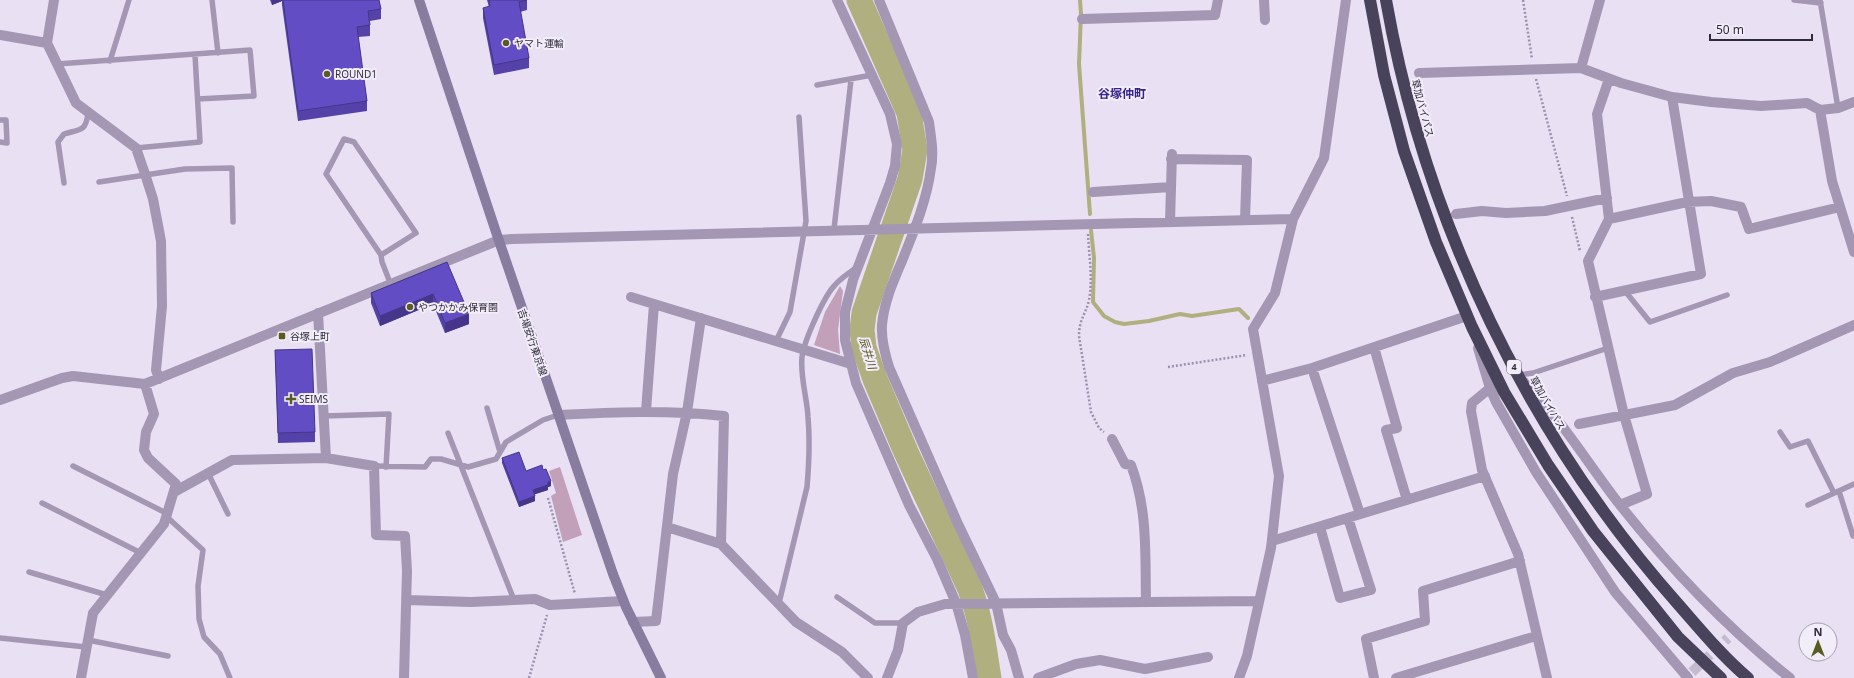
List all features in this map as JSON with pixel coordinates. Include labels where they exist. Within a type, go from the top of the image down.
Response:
[{"type":"highway","name":"4","points":[[1370,0],[1384,75],[1404,151],[1436,242],[1470,322],[1504,392],[1548,465],[1593,531],[1678,637],[1721,678]]},
{"type":"highway","name":"草加バイパス","points":[[1386,0],[1410,110],[1433,182],[1453,235],[1489,318],[1518,375],[1564,454],[1644,565],[1748,678]]},
{"type":"main road","name":"吉場安行東京線","points":[[419,0],[558,415],[623,601],[661,678]]},
{"type":"street","points":[[54,0],[47,43],[76,103],[136,148],[153,199],[161,241],[162,306],[156,370],[159,379]]},
{"type":"street","points":[[838,0],[890,114],[897,144],[895,166],[875,228],[858,266],[845,312],[845,340],[856,383],[897,476],[959,604],[973,678]]},
{"type":"street","points":[[879,0],[929,122],[932,167],[886,300],[882,326],[884,348],[889,367],[906,408],[992,603],[1003,635],[1012,650],[1019,678]]},
{"type":"street","points":[[1082,19],[1215,15],[1218,0]]},
{"type":"street","points":[[1264,0],[1265,20]]},
{"type":"street","points":[[1239,678],[1247,656],[1272,541],[1279,476],[1253,329],[1275,293],[1293,219],[1324,158],[1346,0]]},
{"type":"street","points":[[1581,68],[1600,0]]},
{"type":"street","points":[[0,35],[47,43]]},
{"type":"street","points":[[1419,73],[1581,68],[1608,79],[1672,97],[1711,102],[1761,106],[1807,103],[1820,110],[1838,108],[1854,102]]},
{"type":"street","points":[[1608,79],[1597,114],[1609,219],[1588,261],[1595,298],[1624,415],[1647,494],[1620,505]]},
{"type":"street","points":[[1595,298],[1701,274],[1672,97]]},
{"type":"street","points":[[1820,110],[1832,181],[1854,252]]},
{"type":"street","points":[[1170,222],[1172,156],[1247,160],[1245,220]]},
{"type":"street","points":[[1093,192],[1171,187]]},
{"type":"street","points":[[1456,214],[1482,211],[1506,213],[1545,211],[1607,198]]},
{"type":"street","points":[[1609,219],[1688,202],[1711,201],[1741,207],[1749,229],[1840,207]]},
{"type":"street","points":[[0,400],[62,378],[74,376],[145,384],[499,240],[541,237],[834,229],[1293,219]]},
{"type":"street","points":[[631,297],[851,364]]},
{"type":"street","points":[[646,411],[654,304]]},
{"type":"street","points":[[318,313],[326,458]]},
{"type":"street","points":[[633,622],[656,621],[673,474],[687,412],[701,318]]},
{"type":"street","points":[[1262,381],[1312,368],[1374,347],[1470,322],[1490,388],[1536,472],[1615,592],[1689,676]]},
{"type":"street","points":[[1580,424],[1675,405],[1733,373],[1770,362],[1854,325]]},
{"type":"street","points":[[1374,347],[1397,428],[1386,430],[1407,500]]},
{"type":"street","points":[[1312,368],[1360,514]]},
{"type":"street","points":[[1518,375],[1545,402],[1620,505],[1731,634],[1790,678]]},
{"type":"street","points":[[81,678],[92,613],[164,524],[168,516],[176,484],[148,458],[144,450],[146,432],[154,414],[145,384]]},
{"type":"street","points":[[1490,388],[1472,403],[1471,411],[1485,476],[1520,561],[1536,636],[1547,678]]},
{"type":"street","points":[[558,415],[646,411],[687,412],[724,416],[721,544]]},
{"type":"street","points":[[1112,439],[1125,464],[1132,465],[1139,486],[1145,531],[1146,602]]},
{"type":"street","points":[[174,492],[232,460],[326,458],[374,466],[376,535],[405,536],[407,600],[404,678]]},
{"type":"street","points":[[1272,541],[1485,476]]},
{"type":"street","points":[[1320,526],[1340,598],[1370,590],[1348,518]]},
{"type":"street","points":[[667,527],[721,544],[796,622],[842,652],[868,678]]},
{"type":"street","points":[[1374,678],[1366,639],[1425,621],[1423,591],[1520,561]]},
{"type":"street","points":[[407,600],[471,602],[535,599],[550,605],[623,601]]},
{"type":"street","points":[[887,678],[898,650],[903,623],[918,612],[945,604],[1259,601]]},
{"type":"street","points":[[1396,678],[1536,636]]},
{"type":"street","points":[[1038,678],[1076,664],[1100,660],[1146,673],[1208,657]]},
{"type":"lane","points":[[110,61],[129,0]]},
{"type":"lane","points":[[212,0],[218,53]]},
{"type":"lane","points":[[1794,0],[1821,1],[1838,108]]},
{"type":"lane","points":[[57,64],[250,50],[254,96],[198,99]]},
{"type":"lane","points":[[136,148],[200,142],[195,55]]},
{"type":"lane","points":[[817,85],[872,76]]},
{"type":"lane","points":[[834,229],[851,80]]},
{"type":"lane","points":[[64,183],[58,142],[64,134],[83,129],[87,125],[88,113]]},
{"type":"lane","points":[[776,341],[790,312],[806,221],[799,116]]},
{"type":"lane","points":[[0,120],[6,120],[7,143],[0,142]]},
{"type":"lane","points":[[381,255],[416,232],[354,142],[344,139],[326,174],[381,255],[391,284]]},
{"type":"lane","points":[[99,182],[185,169],[232,168],[233,222]]},
{"type":"lane","points":[[779,604],[807,488],[809,469],[808,417],[802,369],[804,350],[827,294],[835,284],[858,266]]},
{"type":"lane","points":[[1625,291],[1650,322],[1727,294]]},
{"type":"lane","points":[[1518,375],[1532,373],[1608,348]]},
{"type":"lane","points":[[487,408],[500,452]]},
{"type":"lane","points":[[324,416],[388,414],[386,467]]},
{"type":"lane","points":[[374,466],[425,467],[431,459],[441,459],[468,467],[496,459],[506,442],[543,420],[558,415]]},
{"type":"lane","points":[[1780,432],[1790,447],[1808,441],[1836,492],[1853,536]]},
{"type":"lane","points":[[448,433],[514,600]]},
{"type":"lane","points":[[74,466],[168,516],[203,550],[198,586],[199,619],[204,637],[220,654],[230,678]]},
{"type":"lane","points":[[208,473],[228,514]]},
{"type":"lane","points":[[1808,505],[1854,484]]},
{"type":"lane","points":[[42,503],[141,553]]},
{"type":"lane","points":[[29,572],[107,595]]},
{"type":"lane","points":[[838,597],[875,623],[903,623]]},
{"type":"lane","points":[[0,638],[87,643],[168,656]]},
{"type":"path","points":[[1523,0],[1534,70],[1582,258],[1588,261]]},
{"type":"path","points":[[1087,224],[1090,284],[1089,302],[1079,324],[1081,350],[1091,412],[1100,428],[1112,439]]},
{"type":"path","points":[[1168,367],[1257,353]]},
{"type":"path","points":[[548,498],[576,599]]},
{"type":"path","points":[[529,678],[550,605]]},
{"type":"shaded area","points":[[840,286],[843,291],[838,330],[840,354],[814,345],[825,312]]},
{"type":"shaded area","points":[[560,467],[582,535],[563,542],[551,496],[556,493],[549,471]]},
{"type":"building","name":"ROUND1","points":[[283,0],[379,0],[381,9],[368,11],[370,25],[357,27],[367,101],[298,111]]},
{"type":"building","name":"ヤマト運輸","points":[[489,0],[527,0],[519,2],[529,58],[494,65],[483,8],[490,6]]},
{"type":"building","points":[[447,262],[469,314],[445,323],[433,294],[380,316],[371,293]]},
{"type":"building","points":[[312,349],[315,432],[278,433],[275,350]]},
{"type":"building","points":[[519,452],[526,471],[542,465],[543,470],[546,469],[551,481],[548,482],[548,485],[533,490],[535,496],[519,502],[502,458]]},
{"type":"waterway","name":"辰井川","points":[[859,0],[909,113],[915,150],[910,179],[864,313],[862,330],[864,348],[875,379],[906,452],[970,589],[980,622],[989,678]]},
{"type":"waterway","points":[[1080,0],[1081,14],[1079,64],[1090,214]]},
{"type":"waterway","points":[[1091,230],[1094,258],[1093,302],[1104,316],[1115,322],[1124,324],[1149,321],[1180,314],[1192,316],[1239,309],[1248,318]]},
{"type":"tunnel","points":[[1692,672],[1728,638]]},
{"type":"place","name":"ヤマト運輸","points":[[506,43]]},
{"type":"place","name":"ROUND1","points":[[327,74]]},
{"type":"place","name":"やつかかみ保育園","points":[[410,307]]},
{"type":"place","name":"谷塚上町","points":[[282,336]]},
{"type":"place","name":"SEIMS","points":[[291,399]]},
{"type":"district","name":"谷塚仲町","points":[[1122,94]]}]
